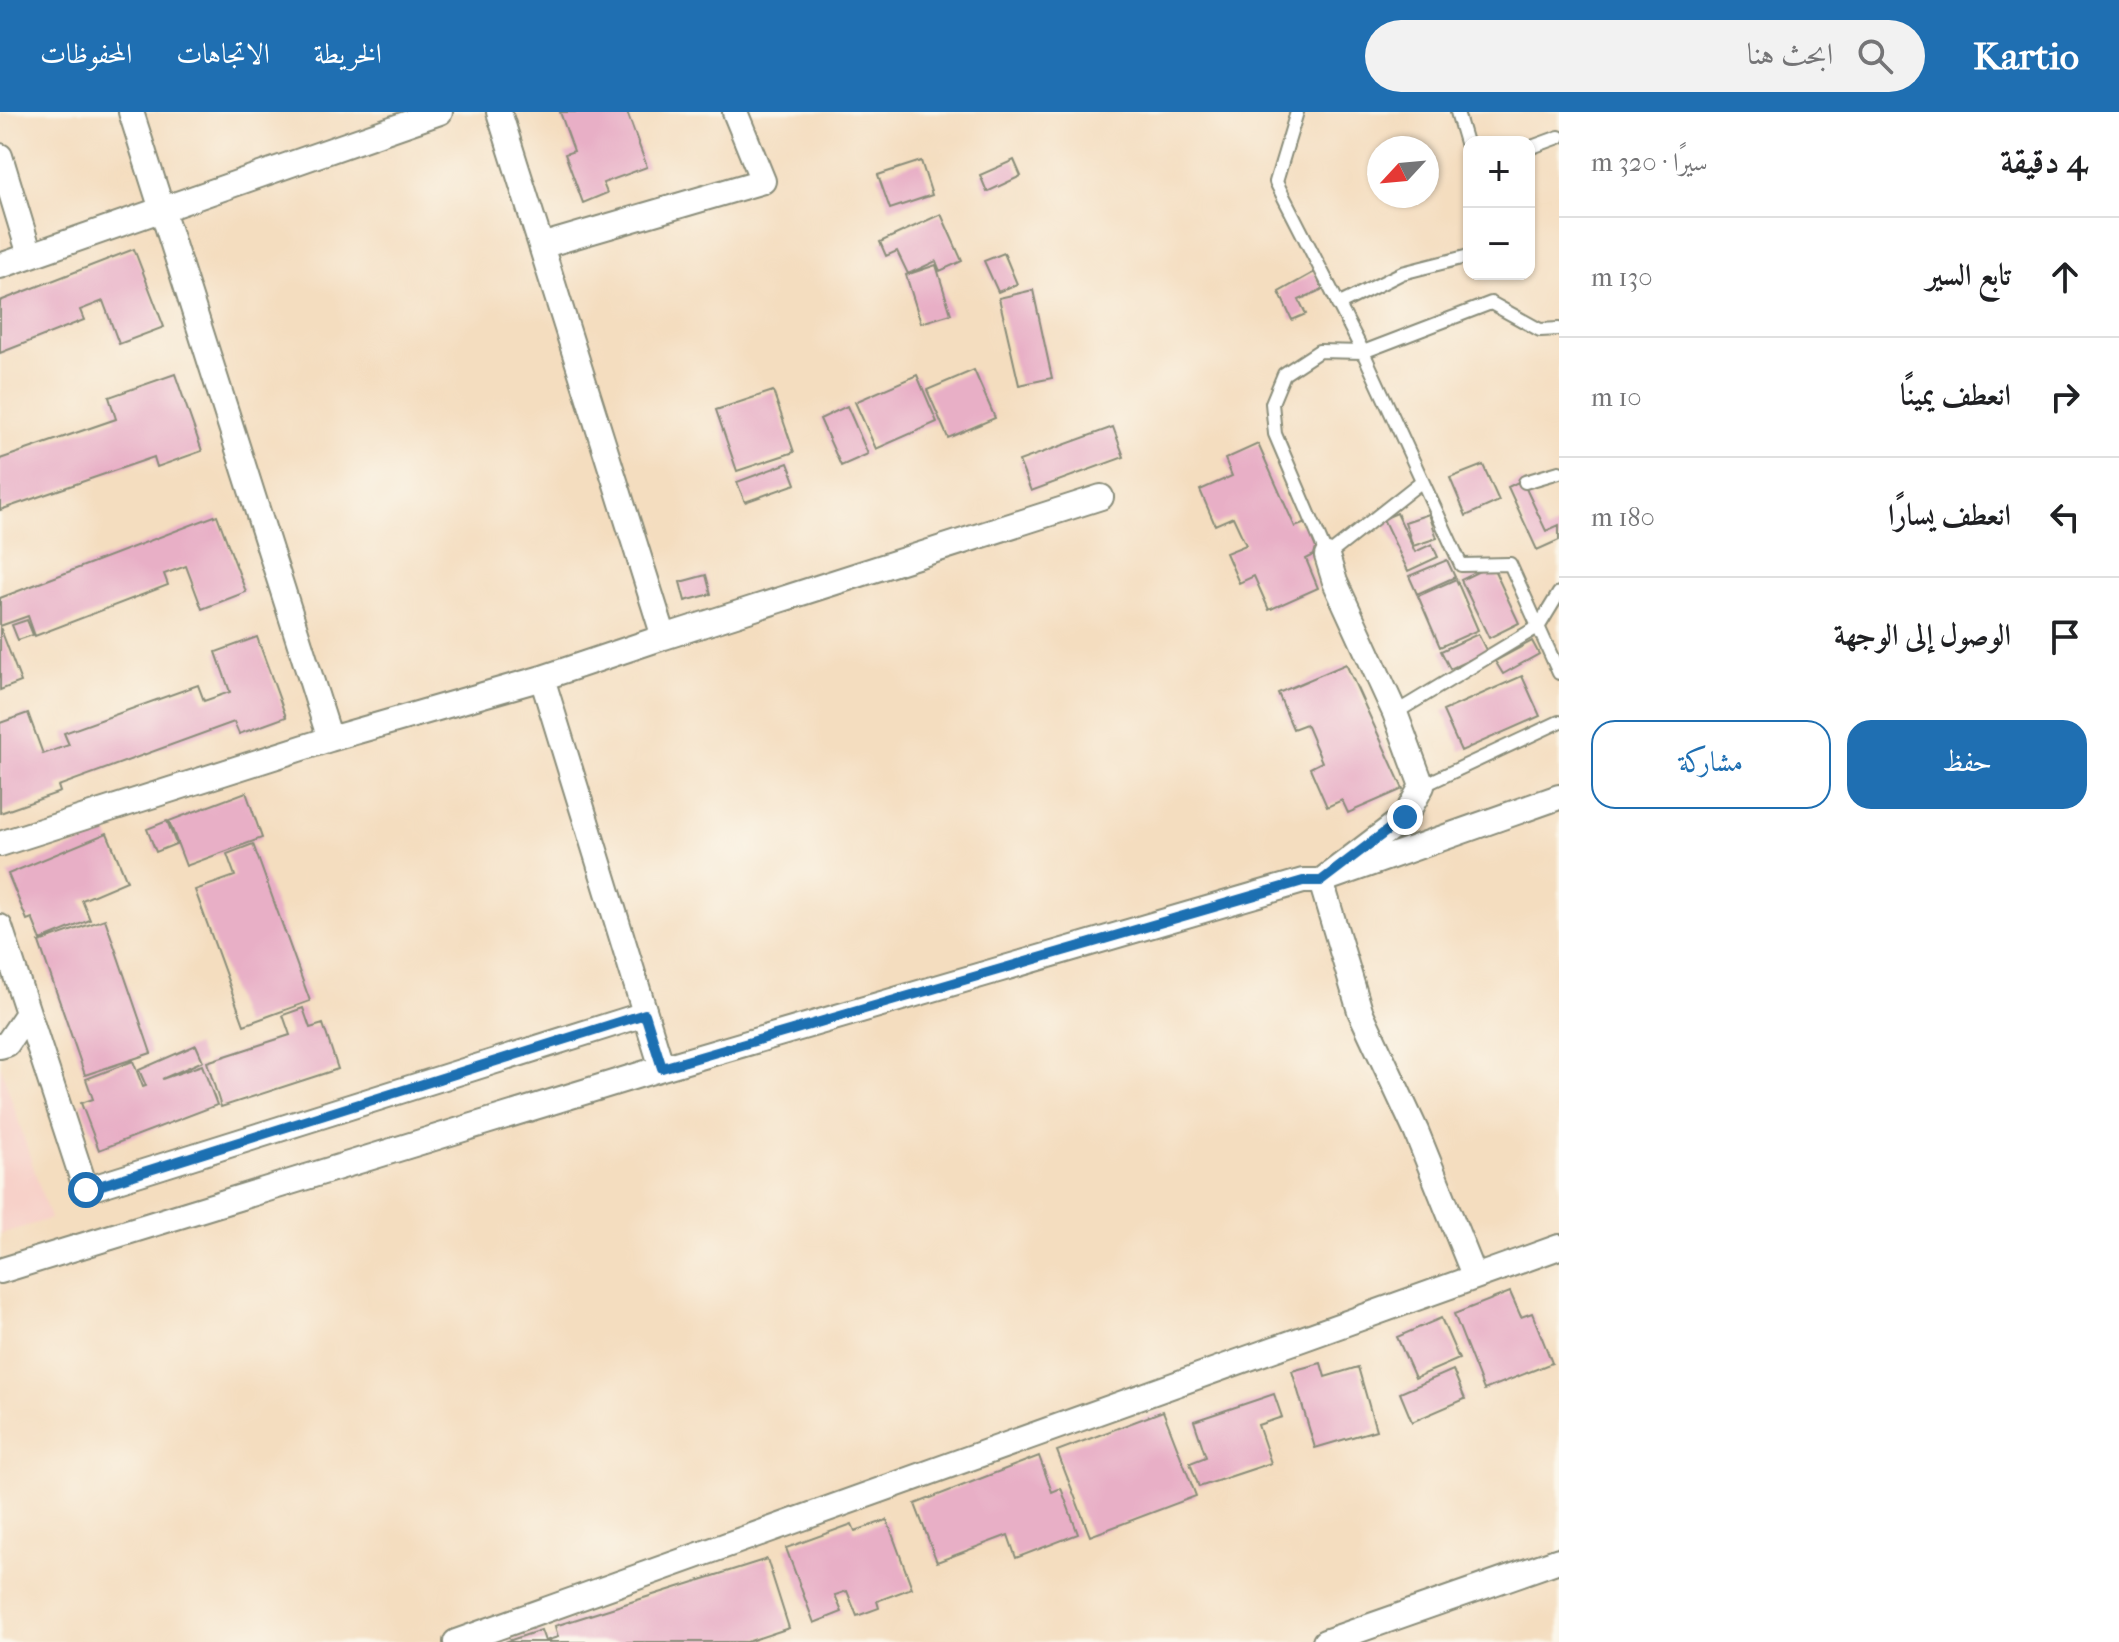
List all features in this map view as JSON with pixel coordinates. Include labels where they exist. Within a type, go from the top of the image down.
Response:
[{"type":"street","points":[[131,112],[330,739]]},
{"type":"street","points":[[0,266],[440,112]]},
{"type":"street","points":[[499,112],[664,637]]},
{"type":"street","points":[[541,246],[763,181],[735,112]]},
{"type":"street","points":[[0,156],[30,255]]},
{"type":"street","points":[[0,844],[330,739],[542,678],[1101,497]]},
{"type":"street","points":[[1321,881],[1405,817],[1422,786],[1395,713],[1335,582],[1327,556]]},
{"type":"street","points":[[542,678],[662,1068]]},
{"type":"street","points":[[0,1271],[662,1068],[1303,881],[1321,881],[1559,797]]},
{"type":"street","points":[[1321,881],[1360,1011],[1416,1131],[1474,1275]]},
{"type":"street","points":[[0,927],[86,1190],[645,1014]]},
{"type":"street","points":[[0,1046],[7,1044],[28,1013]]},
{"type":"street","points":[[456,1642],[1559,1247]]},
{"type":"street","points":[[1325,1642],[1559,1560]]},
{"type":"lane","points":[[1297,112],[1276,182],[1363,352],[1461,565],[1510,564],[1559,673]]},
{"type":"lane","points":[[1457,112],[1464,136]]},
{"type":"lane","points":[[1535,146],[1559,137]]},
{"type":"lane","points":[[1338,305],[1402,273],[1463,258]]},
{"type":"lane","points":[[1422,481],[1327,556],[1275,434],[1272,403],[1284,374],[1319,351],[1363,352],[1491,303],[1540,330],[1559,329]]},
{"type":"lane","points":[[1525,482],[1559,472]]},
{"type":"lane","points":[[1395,713],[1539,626],[1559,593]]},
{"type":"lane","points":[[1422,786],[1559,722]]},
{"type":"shaded area","points":[[0,1064],[50,1219],[0,1234]]},
{"type":"building","points":[[560,112],[627,112],[647,167],[603,183],[607,193],[583,203],[565,154],[574,151]]},
{"type":"building","points":[[1014,160],[1021,176],[987,192],[980,175]]},
{"type":"building","points":[[921,161],[932,195],[890,209],[878,175]]},
{"type":"building","points":[[941,214],[962,261],[940,271],[936,261],[908,274],[897,251],[886,256],[880,242]]},
{"type":"building","points":[[134,249],[164,327],[119,344],[103,301],[80,310],[84,320],[0,353],[0,301]]},
{"type":"building","points":[[1004,253],[1017,284],[998,292],[984,261]]},
{"type":"building","points":[[936,265],[951,314],[921,323],[906,275]]},
{"type":"building","points":[[1315,272],[1323,289],[1299,300],[1306,314],[1292,320],[1279,292]]},
{"type":"building","points":[[1033,290],[1052,378],[1019,385],[999,298]]},
{"type":"building","points":[[974,370],[995,418],[948,438],[927,390]]},
{"type":"building","points":[[175,374],[202,451],[157,467],[154,457],[0,510],[0,459],[116,419],[109,397]]},
{"type":"building","points":[[917,375],[937,422],[876,449],[855,402]]},
{"type":"building","points":[[773,391],[794,452],[737,471],[716,410]]},
{"type":"building","points":[[847,406],[868,454],[841,466],[820,419]]},
{"type":"building","points":[[1113,427],[1124,457],[1031,491],[1019,461]]},
{"type":"building","points":[[1258,444],[1295,527],[1306,523],[1320,552],[1306,559],[1318,588],[1269,610],[1254,576],[1239,583],[1226,553],[1246,545],[1233,517],[1215,525],[1200,490],[1232,476],[1225,459]]},
{"type":"building","points":[[788,463],[796,484],[745,502],[737,482]]},
{"type":"building","points":[[1483,465],[1499,501],[1466,516],[1450,478]]},
{"type":"building","points":[[1522,480],[1546,531],[1559,525],[1559,540],[1537,550],[1508,487]]},
{"type":"building","points":[[1397,513],[1415,552],[1432,544],[1438,557],[1408,571],[1383,519]]},
{"type":"building","points":[[1429,514],[1437,538],[1413,546],[1405,522]]},
{"type":"building","points":[[217,515],[246,592],[202,609],[186,566],[164,574],[168,585],[35,636],[28,616],[0,626],[0,598]]},
{"type":"building","points":[[1447,560],[1455,577],[1417,594],[1409,576]]},
{"type":"building","points":[[1492,565],[1519,623],[1489,638],[1461,580]]},
{"type":"building","points":[[706,575],[711,594],[685,601],[680,582]]},
{"type":"building","points":[[1456,579],[1478,630],[1440,647],[1418,596]]},
{"type":"building","points":[[27,620],[33,635],[18,640],[12,625]]},
{"type":"building","points":[[0,627],[21,682],[0,690]]},
{"type":"building","points":[[1478,634],[1487,652],[1450,669],[1441,651]]},
{"type":"building","points":[[257,637],[286,717],[239,734],[234,722],[58,786],[60,792],[0,813],[0,723],[28,713],[43,754],[69,745],[64,733],[198,685],[204,701],[230,692],[216,652]]},
{"type":"building","points":[[1532,641],[1539,654],[1503,674],[1495,661]]},
{"type":"building","points":[[1346,664],[1403,789],[1348,813],[1342,800],[1327,807],[1310,768],[1322,762],[1306,724],[1293,729],[1278,693]]},
{"type":"building","points":[[1522,676],[1540,716],[1461,751],[1443,711]]},
{"type":"building","points":[[246,792],[262,838],[186,866],[169,821]]},
{"type":"building","points":[[167,821],[176,844],[156,852],[147,829]]},
{"type":"building","points":[[107,833],[127,881],[82,900],[90,920],[41,940],[32,918],[27,920],[8,874]]},
{"type":"building","points":[[253,844],[310,1001],[244,1025],[195,890],[235,876],[227,854]]},
{"type":"building","points":[[105,919],[151,1053],[85,1075],[39,942]]},
{"type":"building","points":[[303,1008],[310,1028],[323,1024],[338,1069],[221,1107],[207,1062],[290,1035],[283,1015]]},
{"type":"building","points":[[196,1045],[203,1061],[162,1079],[202,1065],[217,1105],[99,1150],[81,1103],[93,1099],[86,1079],[133,1061],[143,1087],[146,1086],[139,1070]]},
{"type":"building","points":[[1510,1292],[1521,1317],[1532,1313],[1552,1363],[1484,1390],[1454,1314]]},
{"type":"building","points":[[1441,1318],[1459,1359],[1415,1378],[1397,1337]]},
{"type":"building","points":[[1321,1363],[1325,1377],[1358,1367],[1376,1430],[1315,1448],[1292,1371]]},
{"type":"building","points":[[1453,1370],[1465,1399],[1412,1422],[1400,1393]]},
{"type":"building","points":[[1274,1394],[1282,1417],[1258,1425],[1271,1463],[1199,1487],[1190,1463],[1206,1457],[1194,1421]]},
{"type":"building","points":[[1163,1411],[1196,1496],[1090,1536],[1057,1451]]},
{"type":"building","points":[[1039,1456],[1052,1492],[1061,1488],[1078,1534],[1016,1558],[1008,1535],[937,1562],[915,1504]]},
{"type":"building","points":[[887,1520],[912,1588],[877,1601],[879,1608],[857,1616],[847,1591],[835,1595],[842,1612],[814,1623],[786,1548],[852,1524],[855,1531]]},
{"type":"building","points":[[767,1559],[789,1628],[747,1642],[505,1642],[541,1630],[545,1641],[558,1637],[555,1626]]},
{"type":"route","points":[[86,1190],[645,1014],[662,1068],[1303,881],[1321,881],[1405,817]]}]
